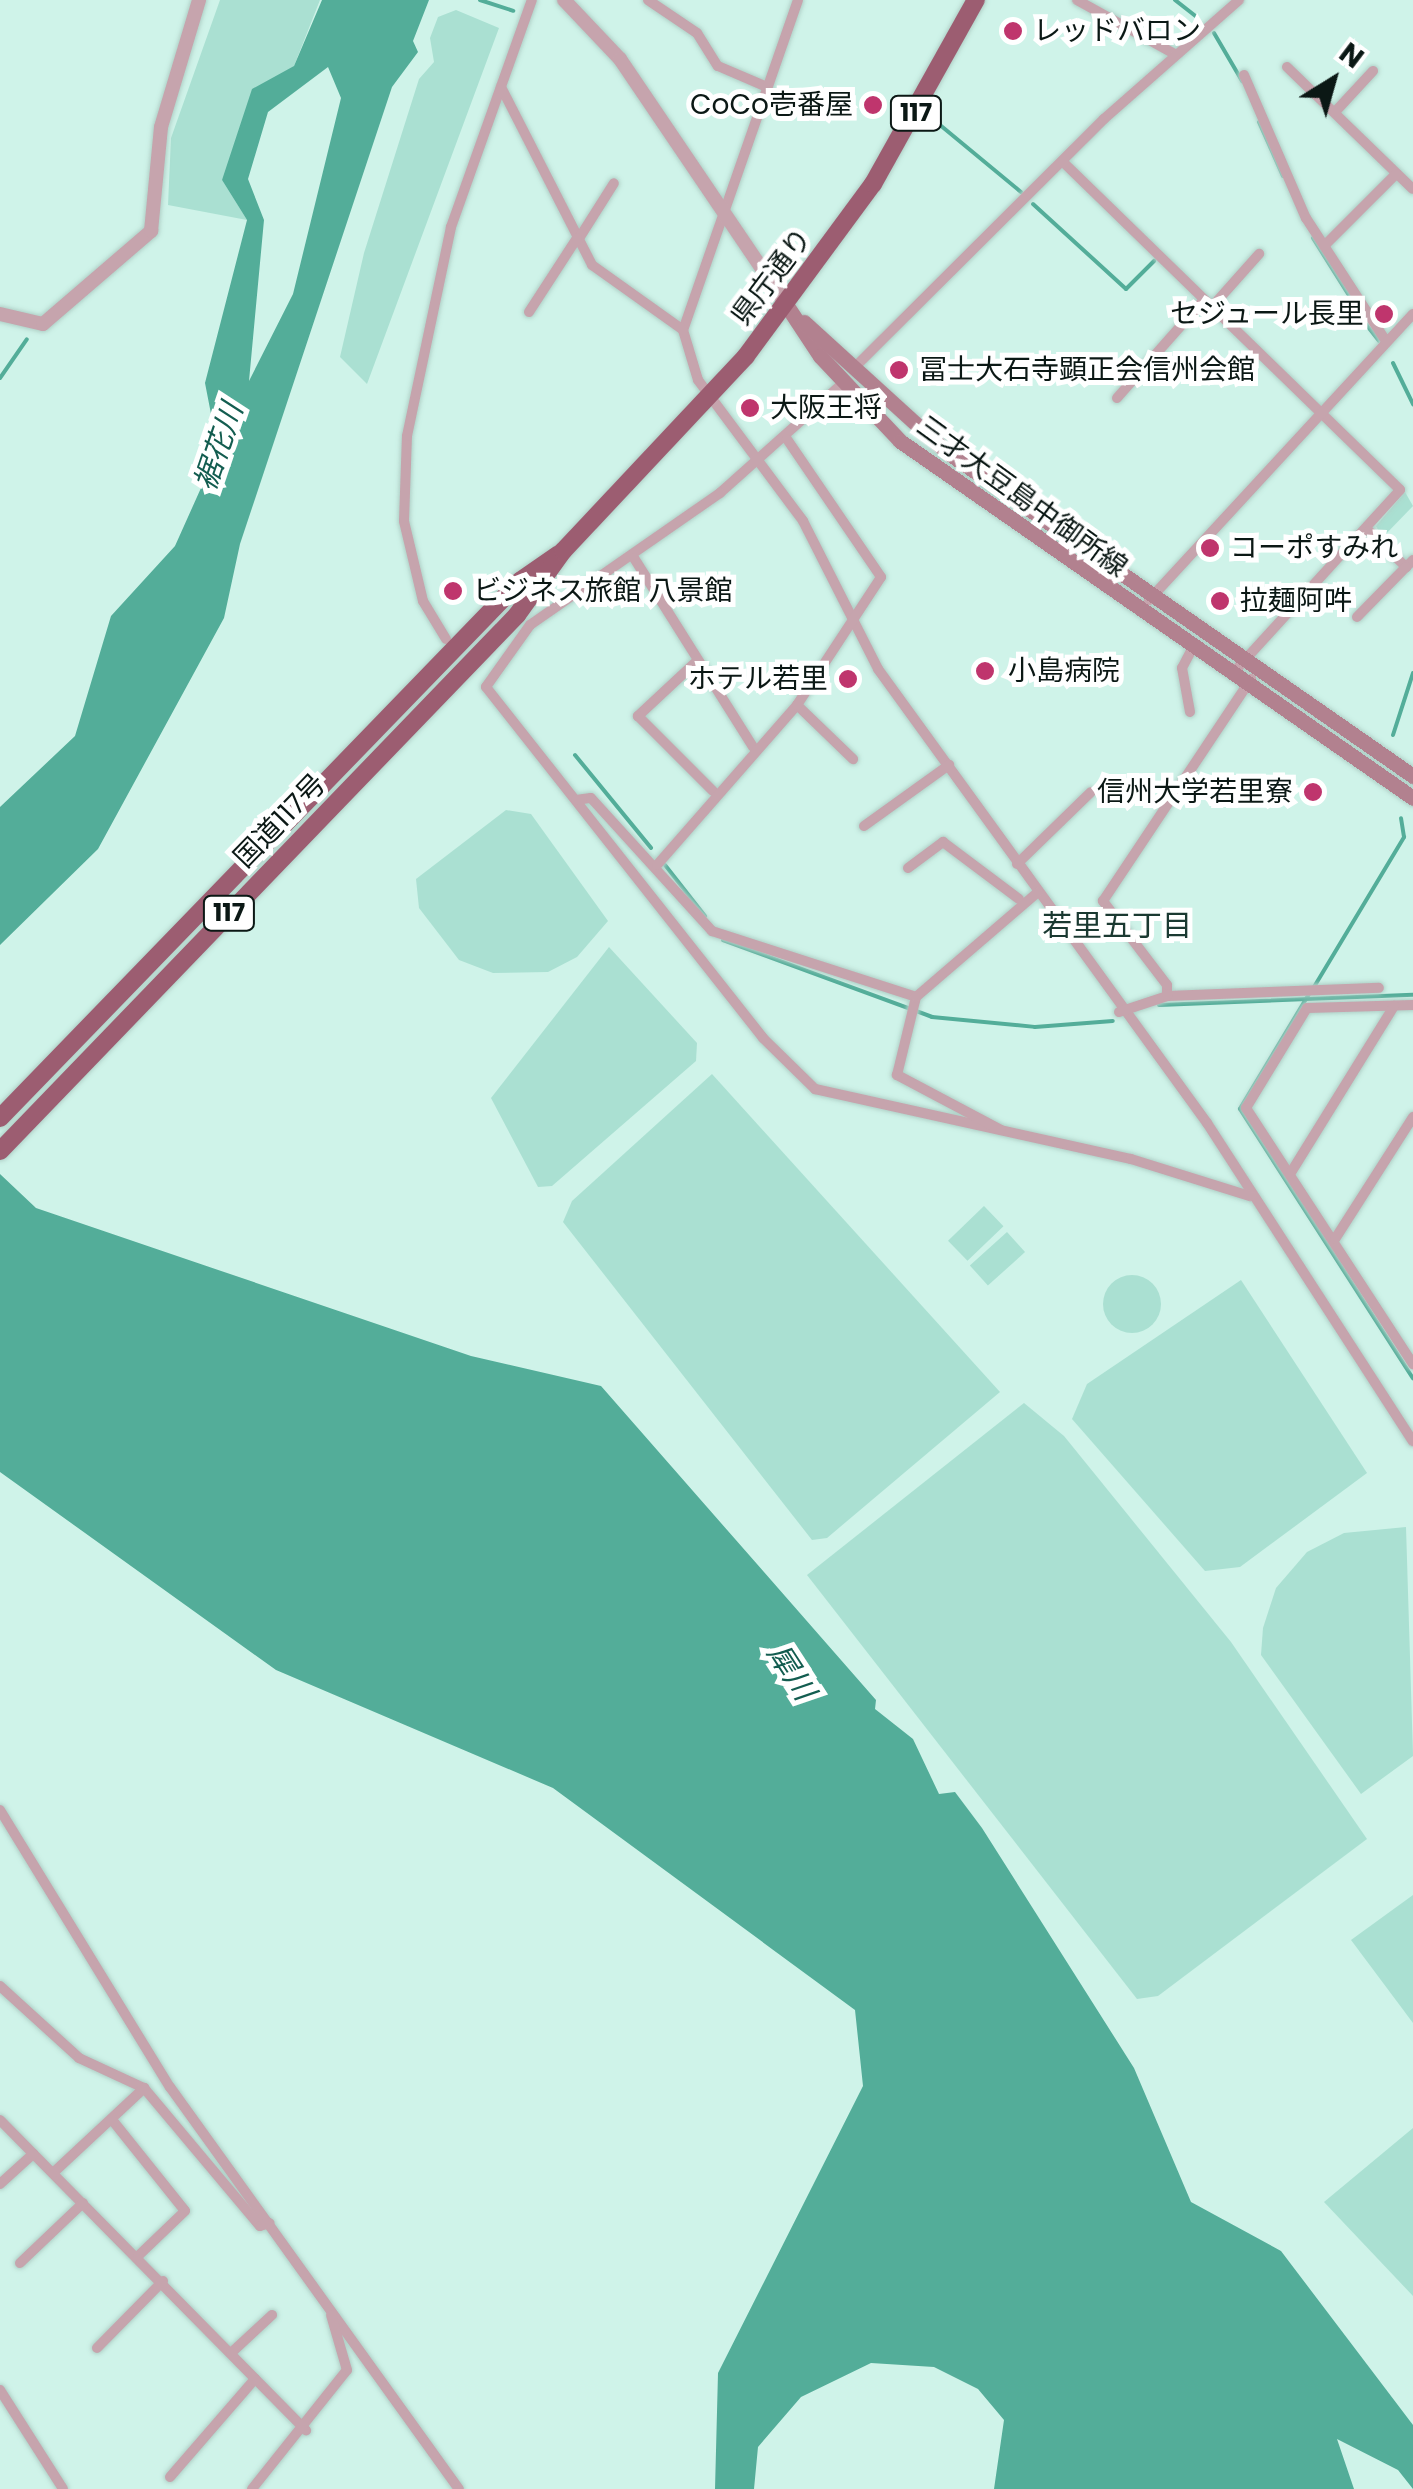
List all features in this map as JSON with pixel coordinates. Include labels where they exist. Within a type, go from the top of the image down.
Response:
[{"type":"highway","name":"県庁通り","points":[[502,601],[563,551],[711,396],[787,306],[898,145],[976,0]]},
{"type":"highway","name":"県庁通り","points":[[523,620],[563,551]]},
{"type":"highway","name":"国道117号","points":[[0,1118],[446,649],[502,601]]},
{"type":"highway","name":"国道117号","points":[[0,1151],[458,676],[523,620]]},
{"type":"main road","name":"三才大豆島中御所線","points":[[787,306],[848,377],[1144,605],[1245,673],[1413,776]]},
{"type":"main road","name":"三才大豆島中御所線","points":[[1144,605],[1192,648],[1245,673],[1413,798]]},
{"type":"street","points":[[0,314],[42,324],[151,231],[161,127],[200,0]]},
{"type":"street","points":[[446,649],[422,598],[404,521],[406,436],[434,285],[532,0]]},
{"type":"street","points":[[564,0],[620,60],[787,306]]},
{"type":"street","points":[[683,330],[798,0]]},
{"type":"street","points":[[1078,0],[1175,54]]},
{"type":"street","points":[[1239,0],[1175,54],[1063,162],[787,439],[634,558],[523,620],[486,687],[763,1038],[816,1089],[1001,1130],[1251,1196]]},
{"type":"street","points":[[655,2],[697,33],[718,66],[767,87]]},
{"type":"street","points":[[1287,68],[1413,189]]},
{"type":"street","points":[[1335,112],[1373,71]]},
{"type":"street","points":[[1244,74],[1270,148],[1324,246],[1386,341]]},
{"type":"street","points":[[501,87],[577,239],[602,277],[683,330],[711,396],[816,543],[853,623],[1118,1012],[1251,1196],[1413,1441]]},
{"type":"street","points":[[1063,162],[1400,490],[1245,673],[1103,901],[1167,996]]},
{"type":"street","points":[[1324,246],[1396,174]]},
{"type":"street","points":[[529,312],[614,183]]},
{"type":"street","points":[[1117,398],[1259,254]]},
{"type":"street","points":[[1144,605],[1413,314]]},
{"type":"street","points":[[656,865],[753,746],[797,705],[881,578],[787,439]]},
{"type":"street","points":[[1357,617],[1410,563],[1369,530]]},
{"type":"street","points":[[634,558],[753,746]]},
{"type":"street","points":[[502,601],[523,620]]},
{"type":"street","points":[[1190,712],[1182,668],[1192,648]]},
{"type":"street","points":[[697,661],[638,716],[714,791]]},
{"type":"street","points":[[797,705],[853,758]]},
{"type":"street","points":[[864,826],[949,765]]},
{"type":"street","points":[[1018,864],[1091,792]]},
{"type":"street","points":[[576,800],[590,798],[656,865],[712,932],[725,933],[740,946],[914,1004]]},
{"type":"street","points":[[908,868],[944,842],[1019,899]]},
{"type":"street","points":[[1001,1130],[897,1076],[914,1004],[1019,899],[1038,892]]},
{"type":"street","points":[[1118,1012],[1167,996],[1379,988]]},
{"type":"street","points":[[1413,1005],[1307,1008],[1246,1108],[1413,1364]]},
{"type":"street","points":[[1290,1174],[1394,1006]]},
{"type":"street","points":[[1335,1240],[1413,1117]]},
{"type":"street","points":[[0,1810],[117,2007],[459,2489]]},
{"type":"street","points":[[0,1986],[79,2058],[144,2088],[260,2226],[270,2223]]},
{"type":"street","points":[[53,2173],[114,2121],[144,2088]]},
{"type":"street","points":[[0,2120],[306,2430]]},
{"type":"street","points":[[114,2121],[185,2210],[138,2256]]},
{"type":"street","points":[[0,2184],[33,2154]]},
{"type":"street","points":[[20,2264],[83,2203]]},
{"type":"street","points":[[96,2348],[162,2281]]},
{"type":"street","points":[[252,2489],[306,2430],[347,2370],[325,2300]]},
{"type":"street","points":[[232,2353],[272,2315]]},
{"type":"street","points":[[170,2477],[255,2379]]},
{"type":"street","points":[[0,2390],[63,2489]]},
{"type":"shaded area","points":[[220,0],[320,0],[294,66],[222,180],[247,220],[168,205],[171,138]]},
{"type":"shaded area","points":[[456,10],[499,28],[367,384],[340,357],[364,253],[419,79],[434,62],[430,38],[438,17]]},
{"type":"shaded area","points":[[1405,492],[1413,506],[1382,538],[1376,526]]},
{"type":"shaded area","points":[[506,810],[531,814],[608,921],[577,957],[548,972],[493,973],[459,960],[419,908],[416,879]]},
{"type":"shaded area","points":[[609,947],[697,1043],[696,1061],[552,1186],[538,1187],[491,1098]]},
{"type":"shaded area","points":[[712,1074],[1000,1392],[827,1538],[812,1540],[563,1222],[572,1201]]},
{"type":"shaded area","points":[[984,1206],[1003,1226],[967,1261],[948,1241]]},
{"type":"shaded area","points":[[1007,1232],[1025,1252],[988,1286],[970,1265]]},
{"type":"shaded area","points":[[1132,1275],[1152,1284],[1161,1304],[1152,1324],[1132,1333],[1112,1324],[1103,1304],[1112,1284]]},
{"type":"shaded area","points":[[1241,1280],[1367,1473],[1240,1567],[1205,1571],[1072,1419],[1087,1384]]},
{"type":"shaded area","points":[[1024,1403],[1064,1436],[1231,1642],[1367,1839],[1158,1996],[1137,1999],[807,1575]]},
{"type":"shaded area","points":[[1406,1527],[1413,1756],[1361,1794],[1261,1655],[1263,1628],[1276,1588],[1307,1552],[1344,1533]]},
{"type":"shaded area","points":[[1413,1895],[1413,2023],[1351,1940]]},
{"type":"shaded area","points":[[1413,2128],[1413,2296],[1324,2202]]},
{"type":"water","name":"裾花川","points":[[322,0],[429,0],[413,41],[418,52],[392,87],[240,544],[224,618],[98,849],[0,945],[0,807],[75,736],[111,616],[175,546],[218,450],[205,383],[247,220],[222,180],[252,89],[294,66]],"holes":[[[328,67],[341,98],[293,294],[249,381],[264,220],[248,179],[268,112]]]},
{"type":"water","name":"犀川","points":[[0,1174],[36,1208],[471,1356],[601,1386],[876,1700],[875,1709],[913,1739],[939,1794],[955,1792],[982,1828],[1134,2068],[1191,2202],[1281,2251],[1413,2425],[1413,2489],[1398,2470],[1337,2439],[1354,2489],[994,2489],[1004,2420],[978,2389],[934,2367],[871,2363],[801,2397],[758,2447],[754,2489],[715,2489],[718,2373],[863,2086],[855,2010],[553,1788],[276,1670],[0,1472]]},
{"type":"waterway","points":[[480,0],[513,11]]},
{"type":"waterway","points":[[1175,0],[1197,17]]},
{"type":"waterway","points":[[1214,33],[1242,81]]},
{"type":"waterway","points":[[1259,122],[1283,176]]},
{"type":"waterway","points":[[940,125],[1021,192]]},
{"type":"waterway","points":[[1033,204],[1126,289],[1154,261]]},
{"type":"waterway","points":[[1313,238],[1350,297]]},
{"type":"waterway","points":[[1358,314],[1379,341]]},
{"type":"waterway","points":[[0,378],[27,339]]},
{"type":"waterway","points":[[1393,363],[1413,404]]},
{"type":"waterway","points":[[1393,735],[1413,673]]},
{"type":"waterway","points":[[575,755],[651,848]]},
{"type":"waterway","points":[[1314,987],[1404,837],[1401,818]]},
{"type":"waterway","points":[[665,865],[705,916]]},
{"type":"waterway","points":[[723,940],[932,1017],[1035,1027],[1113,1021]]},
{"type":"waterway","points":[[1309,994],[1240,1109],[1413,1378]]},
{"type":"waterway","points":[[1159,1005],[1413,995]]},
{"type":"place","name":"レッドバロン","points":[[1013,31]]},
{"type":"place","name":"CoCo壱番屋","points":[[873,105]]},
{"type":"place","name":"セジュール長里","points":[[1384,314]]},
{"type":"place","name":"冨士大石寺顕正会信州会館","points":[[899,370]]},
{"type":"place","name":"大阪王将","points":[[750,408]]},
{"type":"place","name":"コーポすみれ","points":[[1210,548]]},
{"type":"place","name":"ビジネス旅館 八景館","points":[[453,591]]},
{"type":"place","name":"拉麺阿吽","points":[[1220,601]]},
{"type":"place","name":"小島病院","points":[[985,671]]},
{"type":"place","name":"ホテル若里","points":[[848,679]]},
{"type":"place","name":"信州大学若里寮","points":[[1313,792]]},
{"type":"district","name":"若里五丁目","points":[[1117,926]]}]
